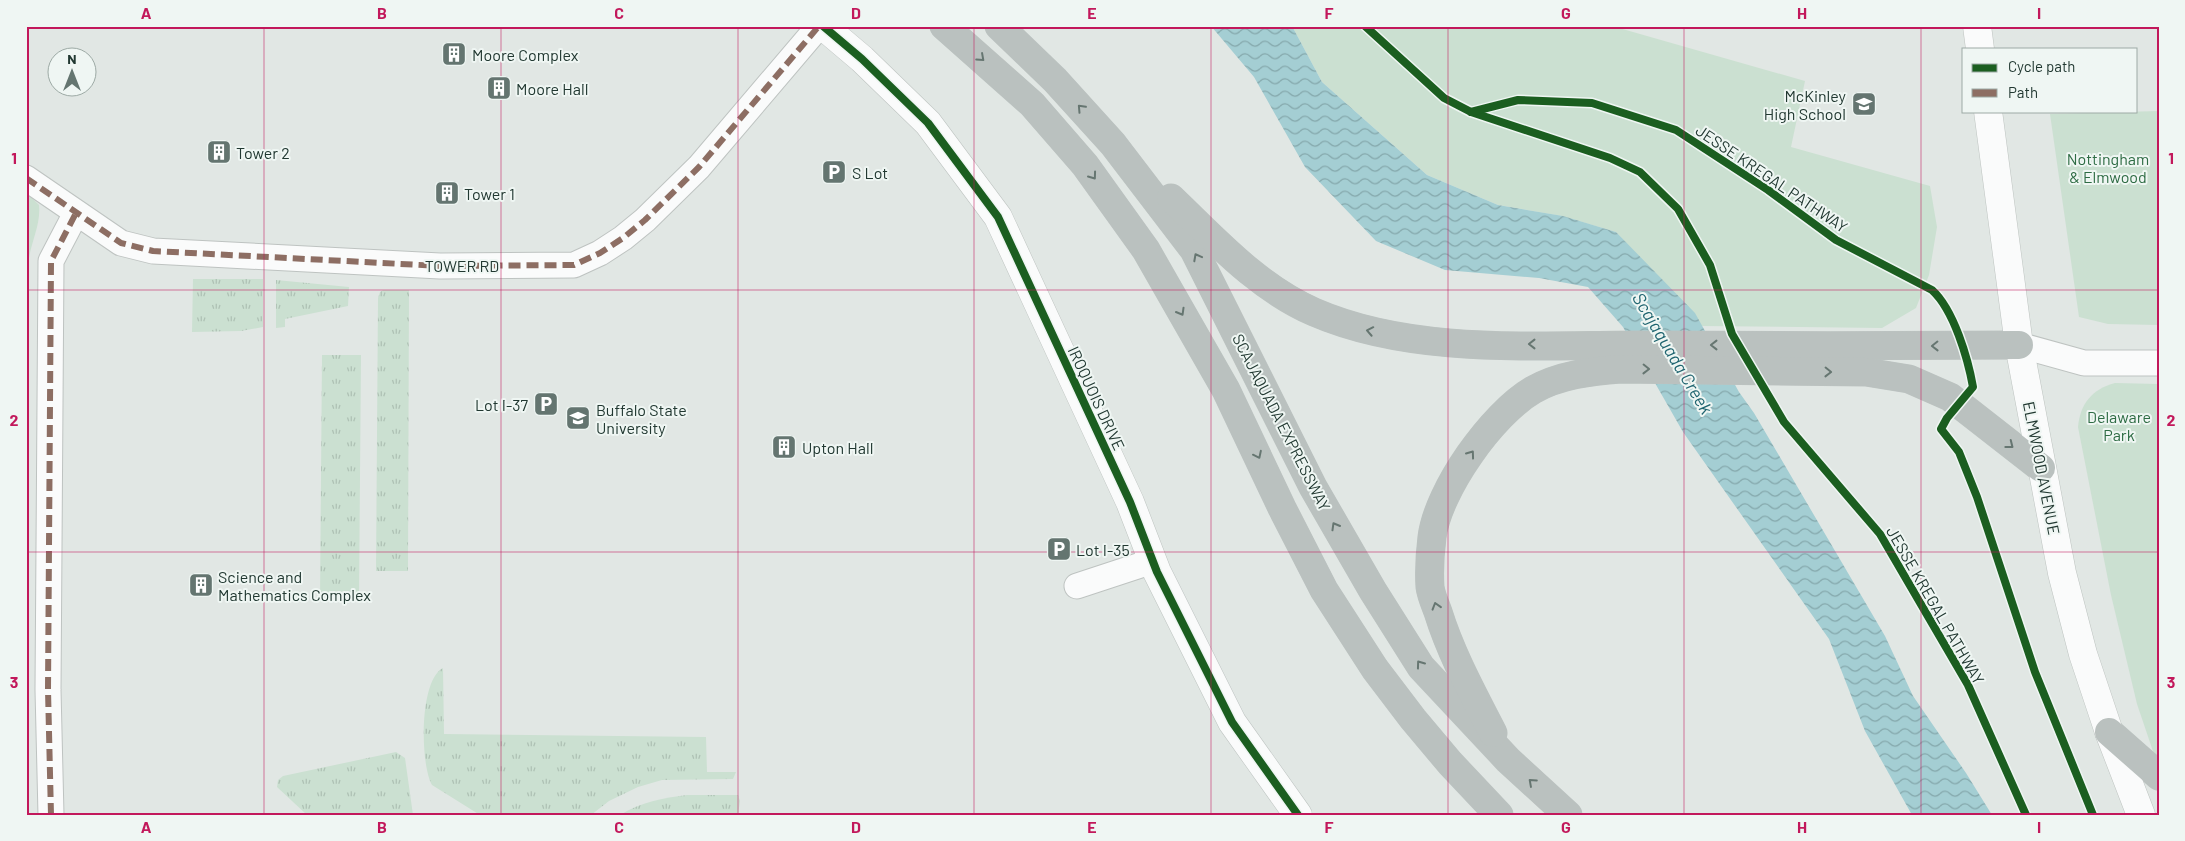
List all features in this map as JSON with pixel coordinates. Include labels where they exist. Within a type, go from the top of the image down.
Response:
[{"type":"highway","points":[[944,26],[1032,104],[1085,165],[1140,242],[1226,390],[1282,508],[1324,590],[1375,670],[1413,719],[1450,763],[1500,815]]},
{"type":"highway","name":"SCAJAQUADA EXPRESSWAY","points":[[999,26],[1055,80],[1114,144],[1194,250],[1313,487],[1373,591],[1421,667],[1508,760],[1568,815]]},
{"type":"highway","points":[[1114,144],[1245,267],[1274,291],[1314,312],[1362,329],[1401,337],[1491,344],[2019,345]]},
{"type":"highway","points":[[1508,760],[1444,632],[1430,588],[1432,536],[1442,503],[1460,468],[1506,410],[1533,390],[1564,377],[1621,369],[1866,372],[1909,379],[1950,398],[2041,468]]},
{"type":"highway","points":[[2109,732],[2159,776]]},
{"type":"street","name":"TOWER RD","points":[[26,178],[121,243],[153,251],[440,266],[574,264],[600,253],[623,238],[645,220],[699,167],[819,26]]},
{"type":"street","name":"IROQUOIS DRIVE","points":[[823,26],[862,59],[928,123],[998,217],[1130,502],[1152,561],[1232,722],[1298,815]]},
{"type":"street","points":[[1977,26],[1980,48]]},
{"type":"street","name":"ELMWOOD AVENUE","points":[[1988,112],[2019,345],[2064,582],[2083,654],[2109,732],[2142,815]]},
{"type":"street","points":[[51,815],[48,690],[51,261],[76,213]]},
{"type":"street","points":[[2019,345],[2084,364],[2159,363]]},
{"type":"street","points":[[1077,586],[1152,561]]},
{"type":"green space","points":[[1292,26],[1612,26],[1805,81],[1791,147],[1930,186],[1937,227],[1929,275],[1916,308],[1882,328],[1701,326],[1616,232],[1562,216],[1498,205],[1427,175],[1322,82]]},
{"type":"green space","name":"Nottingham & Elmwood","points":[[2159,111],[2159,325],[2108,324],[2079,317],[2050,114]]},
{"type":"green space","points":[[26,192],[39,205],[39,212],[38,225],[29,258],[26,360]]},
{"type":"green space","points":[[193,279],[263,279],[263,327],[241,331],[192,332]]},
{"type":"green space","points":[[276,280],[349,287],[348,306],[285,319],[285,327],[276,328]]},
{"type":"green space","points":[[383,290],[409,290],[408,571],[376,571],[378,298]]},
{"type":"green space","points":[[322,355],[361,355],[359,601],[320,601]]},
{"type":"green space","name":"Delaware Park","points":[[2115,383],[2159,384],[2159,769],[2137,704],[2111,595],[2078,427],[2081,411],[2094,393]]},
{"type":"green space","points":[[443,668],[444,734],[706,737],[707,772],[736,772],[733,779],[662,780],[638,787],[609,801],[591,815],[480,815],[432,785],[428,774],[424,742],[426,705],[429,688],[435,676]]},
{"type":"green space","points":[[396,752],[405,758],[413,815],[307,815],[277,787],[278,780],[283,776]]},
{"type":"green space","points":[[687,795],[738,795],[740,801],[738,815],[620,815],[652,801]]},
{"type":"water","name":"Scajaquada Creek","points":[[1211,26],[1292,26],[1322,82],[1427,175],[1498,205],[1563,216],[1616,232],[1695,313],[1739,392],[1754,413],[1885,636],[1913,696],[1966,773],[1992,815],[1912,815],[1865,731],[1829,639],[1683,432],[1623,327],[1588,287],[1539,278],[1445,270],[1376,241],[1305,167],[1254,77]]},
{"type":"marked path","points":[[26,178],[121,243],[153,251],[440,266],[574,265],[600,253],[623,238],[645,220],[699,167],[819,26]]},
{"type":"marked path","points":[[51,815],[48,690],[51,261],[76,213]]},
{"type":"cycle path","points":[[823,26],[862,59],[928,123],[998,217],[1130,502],[1157,572],[1232,722],[1298,815]]},
{"type":"cycle path","name":"JESSE KREGAL PATHWAY","points":[[1365,26],[1444,98],[1471,112],[1610,158],[1640,172],[1678,209],[1710,265],[1732,334],[1784,422],[1880,534],[1968,685],[2026,815]]},
{"type":"cycle path","name":"JESSE KREGAL PATHWAY","points":[[1471,112],[1518,100],[1592,103],[1676,130],[1768,190],[1836,240],[1932,290],[1940,299],[1959,336],[1968,363],[1973,387],[1947,418],[1941,429],[1959,452],[1977,497],[2035,672],[2093,815]]},
{"type":"place","name":"Moore Complex","points":[[454,54]]},
{"type":"place","name":"Moore Hall","points":[[499,88]]},
{"type":"place","name":"McKinley High School","points":[[1864,104]]},
{"type":"place","name":"Tower 2","points":[[219,152]]},
{"type":"place","name":"S Lot","points":[[834,172]]},
{"type":"place","name":"Tower 1","points":[[447,193]]},
{"type":"place","name":"Lot I-37","points":[[546,404]]},
{"type":"place","name":"Buffalo State University","points":[[578,418]]},
{"type":"place","name":"Upton Hall","points":[[784,447]]},
{"type":"place","name":"Lot I-35","points":[[1059,549]]},
{"type":"place","name":"Science and Mathematics Complex","points":[[201,585]]}]
